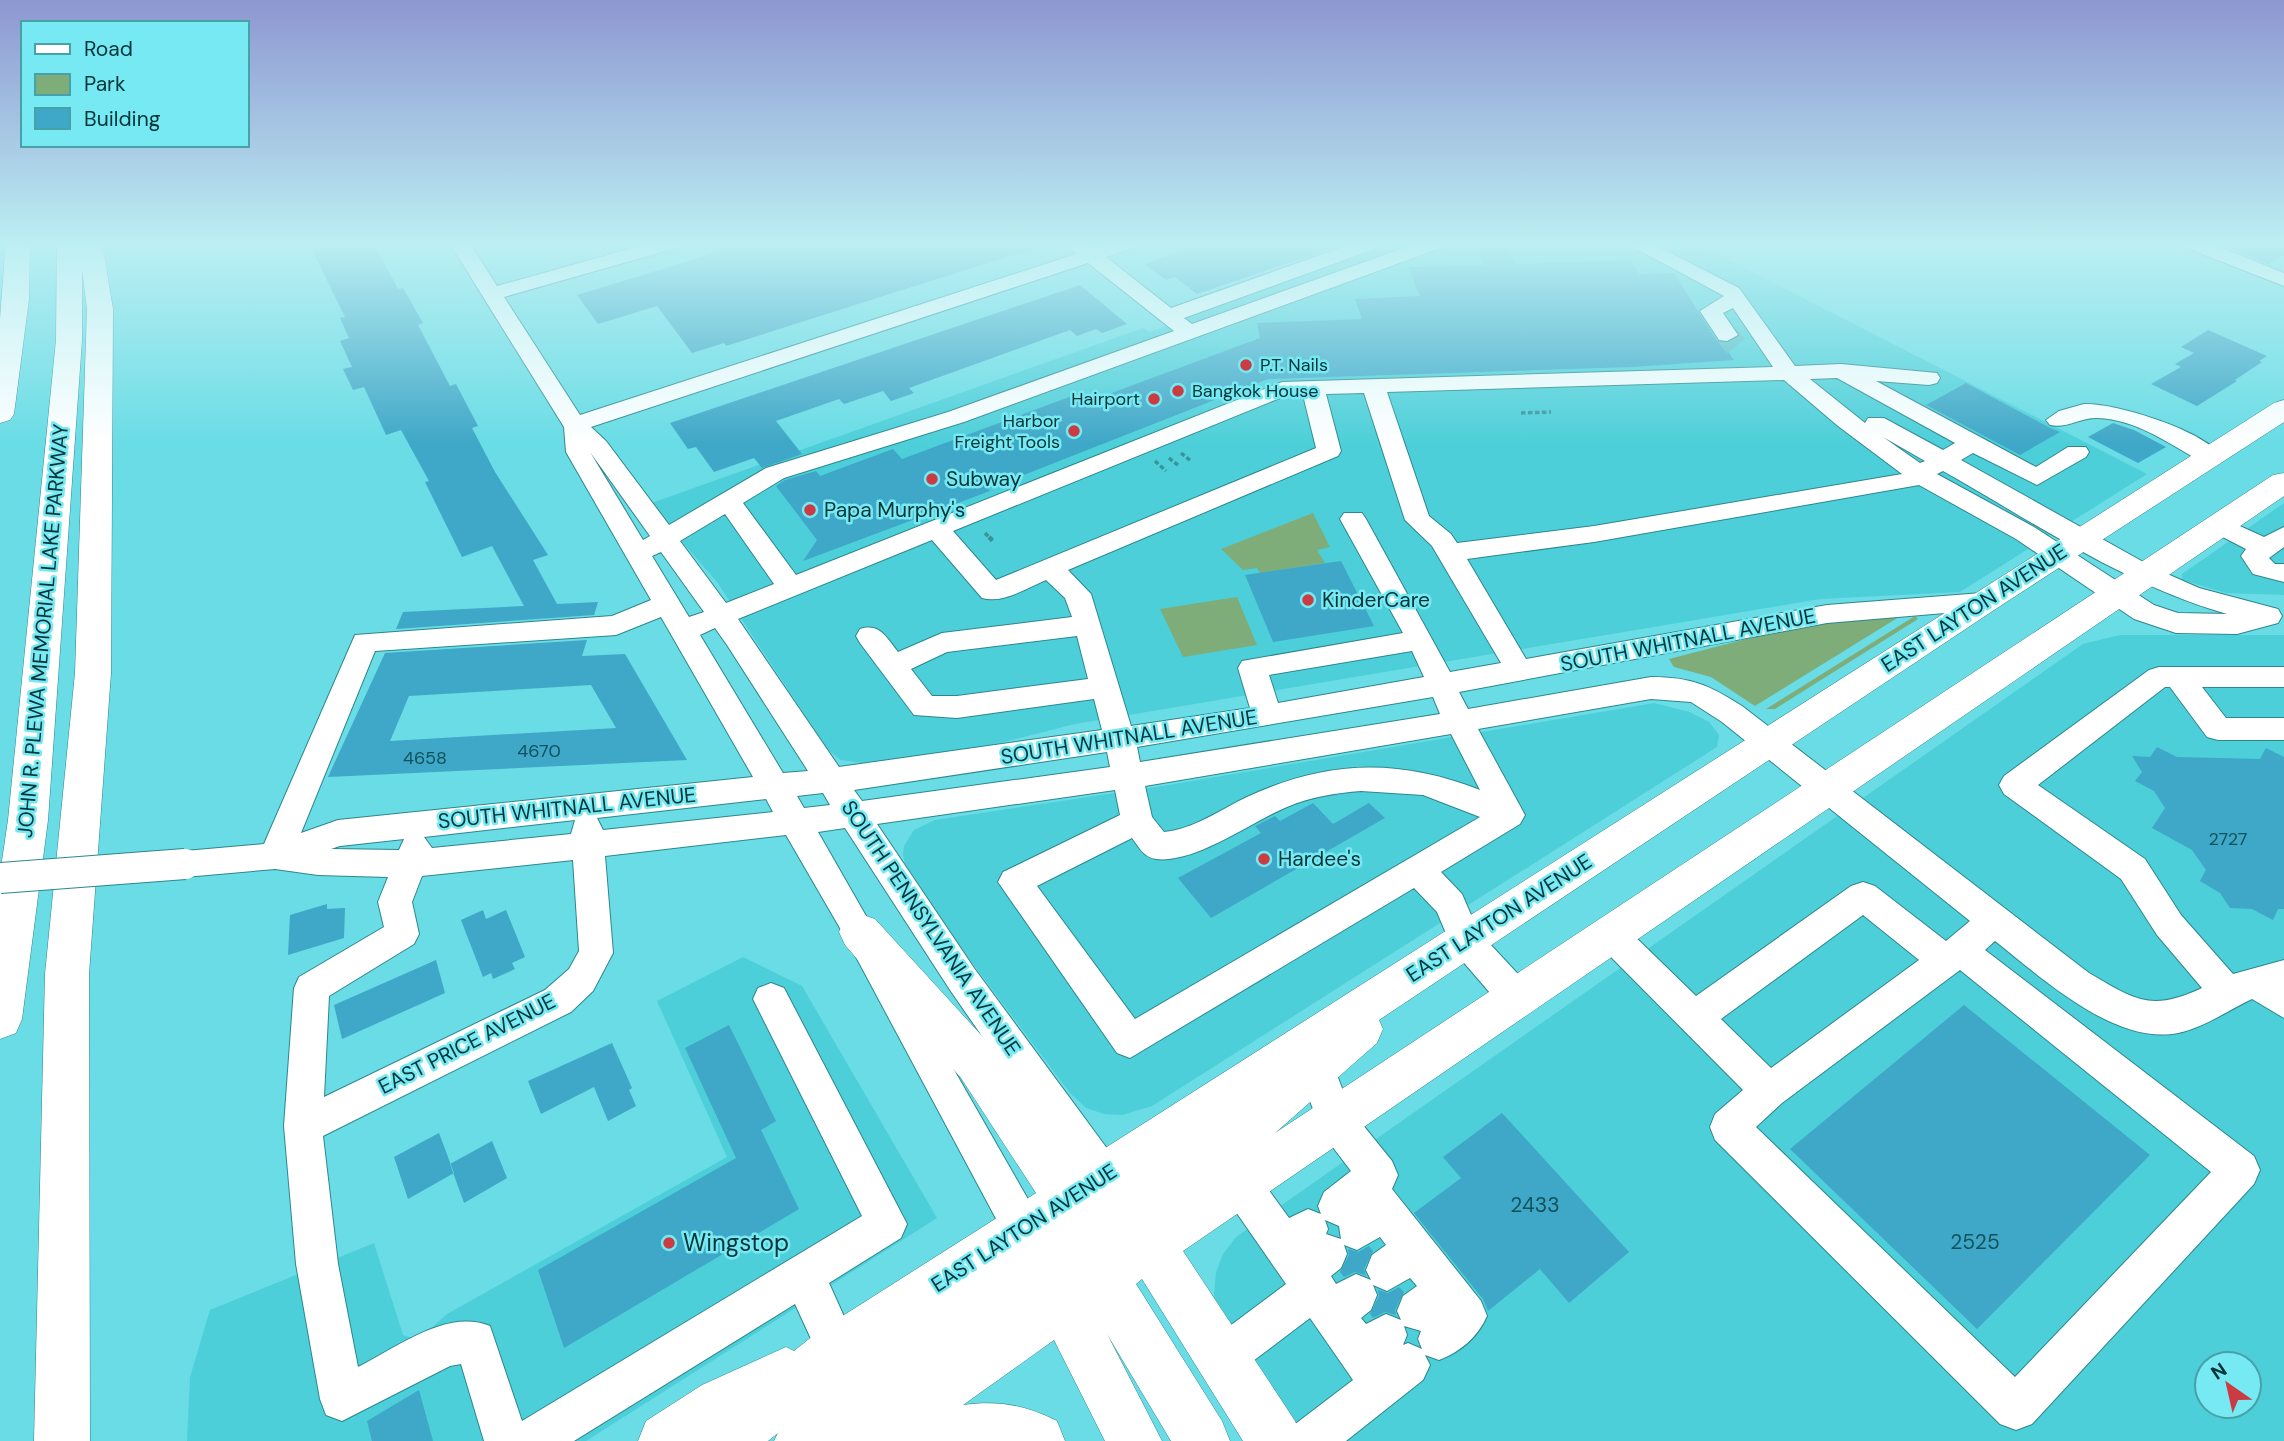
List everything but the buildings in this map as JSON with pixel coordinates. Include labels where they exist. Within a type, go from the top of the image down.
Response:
[{"type":"main road","points":[[0,414],[15,309]]},
{"type":"main road","name":"JOHN R. PLEWA MEMORIAL LAKE PARKWAY","points":[[0,1020],[28,820],[69,340],[69,309]]},
{"type":"main road","points":[[62,1441],[67,974],[94,660],[100,309]]},
{"type":"main road","name":"EAST LAYTON AVENUE","points":[[868,1441],[987,1354],[1084,1236],[1451,949],[2209,456],[2279,417]]},
{"type":"main road","name":"EAST LAYTON AVENUE","points":[[724,1441],[838,1350],[1084,1236],[1241,1185],[2115,595],[2220,525],[2278,492]]},
{"type":"main road","points":[[860,932],[977,1063],[1053,1177],[1202,1441]]},
{"type":"main road","points":[[802,1441],[1084,1236],[1240,1133],[1317,1069],[1451,949]]},
{"type":"main road","name":"SOUTH PENNSYLVANIA AVENUE","points":[[1084,1236],[1222,1358],[1275,1441]]},
{"type":"main road","name":"SOUTH PENNSYLVANIA AVENUE","points":[[1084,1236],[1134,1441]]},
{"type":"main road","points":[[666,1441],[721,1404],[838,1350]]},
{"type":"main road","points":[[923,1441],[961,1432],[1024,1432],[1037,1441]]},
{"type":"street","name":"SOUTH PENNSYLVANIA AVENUE","points":[[502,309],[574,425],[598,446],[720,616],[962,978],[1084,1236]]},
{"type":"street","points":[[574,425],[908,309]]},
{"type":"street","points":[[1160,309],[1190,332]]},
{"type":"street","points":[[1169,316],[1188,309]]},
{"type":"street","points":[[639,554],[775,473],[956,416],[1253,309]]},
{"type":"street","points":[[1714,309],[1711,311],[1755,375]]},
{"type":"street","points":[[1745,309],[1789,373],[1846,421],[1920,475],[2025,533],[2145,575],[2189,594],[2276,616]]},
{"type":"street","points":[[1841,371],[2037,477],[2077,453]]},
{"type":"street","points":[[685,631],[1282,389],[1841,371],[1929,379]]},
{"type":"street","points":[[1373,386],[1418,520],[1442,540],[1520,672]]},
{"type":"street","points":[[936,528],[992,592],[1329,451],[1313,388]]},
{"type":"street","points":[[1824,401],[1883,426],[1943,461],[2068,547],[2115,595],[2144,612],[2176,623],[2237,624],[2276,616]]},
{"type":"street","points":[[2058,420],[2085,411],[2108,412],[2141,423],[2209,456]]},
{"type":"street","name":"SOUTH PENNSYLVANIA AVENUE","points":[[574,425],[578,452],[860,932]]},
{"type":"street","points":[[1450,553],[1594,534],[1909,480],[1973,443]]},
{"type":"street","points":[[728,500],[791,587]]},
{"type":"street","points":[[1353,519],[1421,640],[1459,722],[1509,815]]},
{"type":"street","points":[[2220,525],[2274,542]]},
{"type":"street","points":[[2274,542],[2255,556],[2260,568],[2267,573],[2284,573]]},
{"type":"street","points":[[1050,568],[1077,594],[1120,740],[1137,821],[1156,846],[1178,846],[1263,804],[1301,791],[1349,780],[1389,778],[1425,783],[1509,815]]},
{"type":"street","name":"SOUTH WHITNALL AVENUE","points":[[0,878],[275,856],[338,834],[830,780],[1120,740],[1520,672],[1827,614],[1982,602]]},
{"type":"street","points":[[275,856],[365,642],[616,625],[669,603]]},
{"type":"street","points":[[893,666],[942,643],[1088,625]]},
{"type":"street","points":[[870,636],[924,706],[957,707],[1104,687]]},
{"type":"street","points":[[1268,716],[1252,668],[1421,640]]},
{"type":"street","points":[[2284,677],[2158,677],[2015,785],[2133,869],[2169,925],[2284,1002]]},
{"type":"street","points":[[2178,677],[2218,729],[2284,729]]},
{"type":"street","name":"SOUTH WHITNALL AVENUE","points":[[275,856],[322,864],[410,862],[854,816],[1129,778],[1651,688],[1681,688],[1701,694],[1769,741],[1995,921],[2077,984],[2112,1005],[2147,1018],[2178,1017],[2256,983]]},
{"type":"street","name":"EAST PRICE AVENUE","points":[[303,1126],[558,1001],[581,980],[596,953],[586,805]]},
{"type":"street","points":[[1137,821],[1015,882],[1130,1041],[1509,815]]},
{"type":"street","points":[[426,824],[395,902],[402,934],[312,988],[303,1126],[317,1264],[342,1399],[446,1345],[475,1341],[506,1441]]},
{"type":"street","points":[[1417,869],[1450,904],[1451,949],[1516,997]]},
{"type":"street","points":[[1695,1017],[1863,896],[1953,955],[2240,1170],[2016,1408],[1729,1127],[1769,1091],[1953,955],[1995,921]]},
{"type":"street","points":[[1610,934],[1769,1091]]},
{"type":"street","points":[[532,1441],[887,1224],[771,999]]},
{"type":"street","points":[[1222,1358],[1344,1250],[1378,1175],[1335,1121],[1317,1069]]},
{"type":"street","points":[[1241,1185],[1344,1250],[1406,1340]]},
{"type":"street","points":[[1344,1250],[1406,1340]]},
{"type":"street","points":[[803,1275],[838,1350]]},
{"type":"street","points":[[1310,1441],[1406,1340]]},
{"type":"path","points":[[1521,413],[1551,412]]},
{"type":"shaded area","points":[[1212,309],[1825,309],[2147,474],[1960,592],[1820,599],[1075,724],[985,747],[863,763],[841,760],[828,750],[717,582],[649,504],[1143,328],[1149,332]]},
{"type":"shaded area","points":[[2284,503],[2284,595],[2226,593],[2182,580],[2182,574]]},
{"type":"shaded area","points":[[2120,635],[2284,635],[2284,1441],[1304,1441],[1221,1317],[1214,1295],[1216,1272],[1223,1254],[1236,1237],[2083,644]]},
{"type":"shaded area","points":[[1654,703],[1690,712],[1709,722],[1719,735],[1717,747],[1152,1106],[1122,1115],[1104,1114],[1086,1108],[1070,1093],[961,948],[905,864],[904,846],[914,830],[935,820],[1162,786]]},
{"type":"shaded area","points":[[743,957],[802,986],[937,1218],[586,1441],[187,1441],[190,1377],[210,1310],[374,1243],[403,1335],[418,1340],[447,1314],[727,1157],[657,1001]]},
{"type":"green space","points":[[1313,513],[1330,547],[1317,550],[1325,563],[1260,573],[1257,568],[1243,570],[1221,549]]},
{"type":"green space","points":[[1237,597],[1257,645],[1183,657],[1160,609]]},
{"type":"green space","points":[[1915,616],[1918,619],[1775,709],[1766,709]]},
{"type":"green space","points":[[1899,617],[1755,706],[1711,677],[1674,667],[1669,659],[1781,630],[1833,621]]},
{"type":"tunnel","points":[[1727,335],[1736,346]]},
{"type":"place","name":"P.T. Nails","points":[[1246,365]]},
{"type":"place","name":"Bangkok House","points":[[1178,391]]},
{"type":"place","name":"Hairport","points":[[1154,399]]},
{"type":"place","name":"Harbor Freight Tools","points":[[1074,431]]},
{"type":"place","name":"Subway","points":[[932,479]]},
{"type":"place","name":"Papa Murphy's","points":[[810,510]]},
{"type":"place","name":"KinderCare","points":[[1308,600]]},
{"type":"place","name":"Hardee's","points":[[1264,859]]},
{"type":"place","name":"Wingstop","points":[[669,1243]]}]
